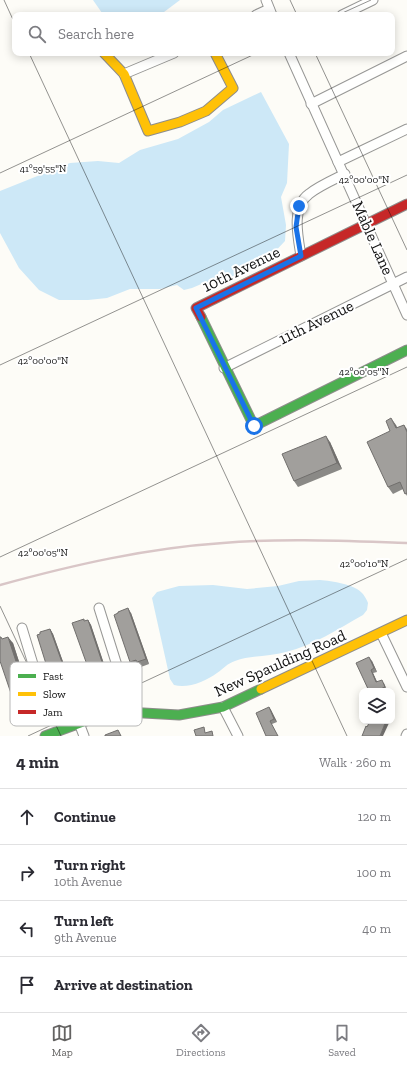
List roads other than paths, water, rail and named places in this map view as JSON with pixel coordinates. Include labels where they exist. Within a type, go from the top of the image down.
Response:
[{"type":"street","points":[[348,12],[373,0]]},
{"type":"street","points":[[107,56],[124,74],[148,131],[180,122],[206,111],[233,88],[217,56]]},
{"type":"street","points":[[124,74],[167,56]]},
{"type":"street","name":"Mable Lane","points":[[290,56],[311,104],[345,174],[392,284],[407,315]]},
{"type":"street","points":[[311,104],[407,56]]},
{"type":"street","points":[[338,162],[407,129]]},
{"type":"street","points":[[301,256],[296,227],[299,206],[308,194],[345,174]]},
{"type":"street","name":"10th Avenue","points":[[224,368],[196,308],[407,204]]},
{"type":"street","name":"11th Avenue","points":[[224,368],[407,277]]},
{"type":"street","points":[[224,368],[254,426],[407,350]]},
{"type":"street","points":[[99,608],[116,662]]},
{"type":"street","name":"New Spaulding Road","points":[[142,713],[179,715],[223,707],[407,620]]},
{"type":"street","points":[[22,628],[32,662]]},
{"type":"street","points":[[381,633],[407,687]]},
{"type":"street","points":[[223,707],[238,736]]},
{"type":"street","name":"New Spaulding Road","points":[[45,736],[73,726]]},
{"type":"street","points":[[80,726],[84,736]]},
{"type":"water","points":[[93,0],[180,0],[164,12],[101,12]]},
{"type":"water","points":[[261,92],[289,144],[287,183],[281,197],[286,225],[285,241],[268,259],[222,282],[206,282],[184,290],[177,285],[160,289],[130,289],[107,298],[88,300],[59,300],[39,290],[19,268],[0,233],[0,191],[70,163],[98,161],[119,163],[140,150],[178,139],[209,122],[223,110]]},
{"type":"water","points":[[320,580],[349,585],[355,588],[363,594],[368,602],[367,610],[363,615],[326,636],[296,649],[280,654],[241,659],[230,663],[213,676],[202,681],[185,686],[174,685],[170,679],[152,598],[157,592],[179,586],[213,585],[247,589],[278,586],[299,581]]},
{"type":"railway","points":[[0,585],[110,558],[195,545],[246,541],[292,540],[407,543]]}]
